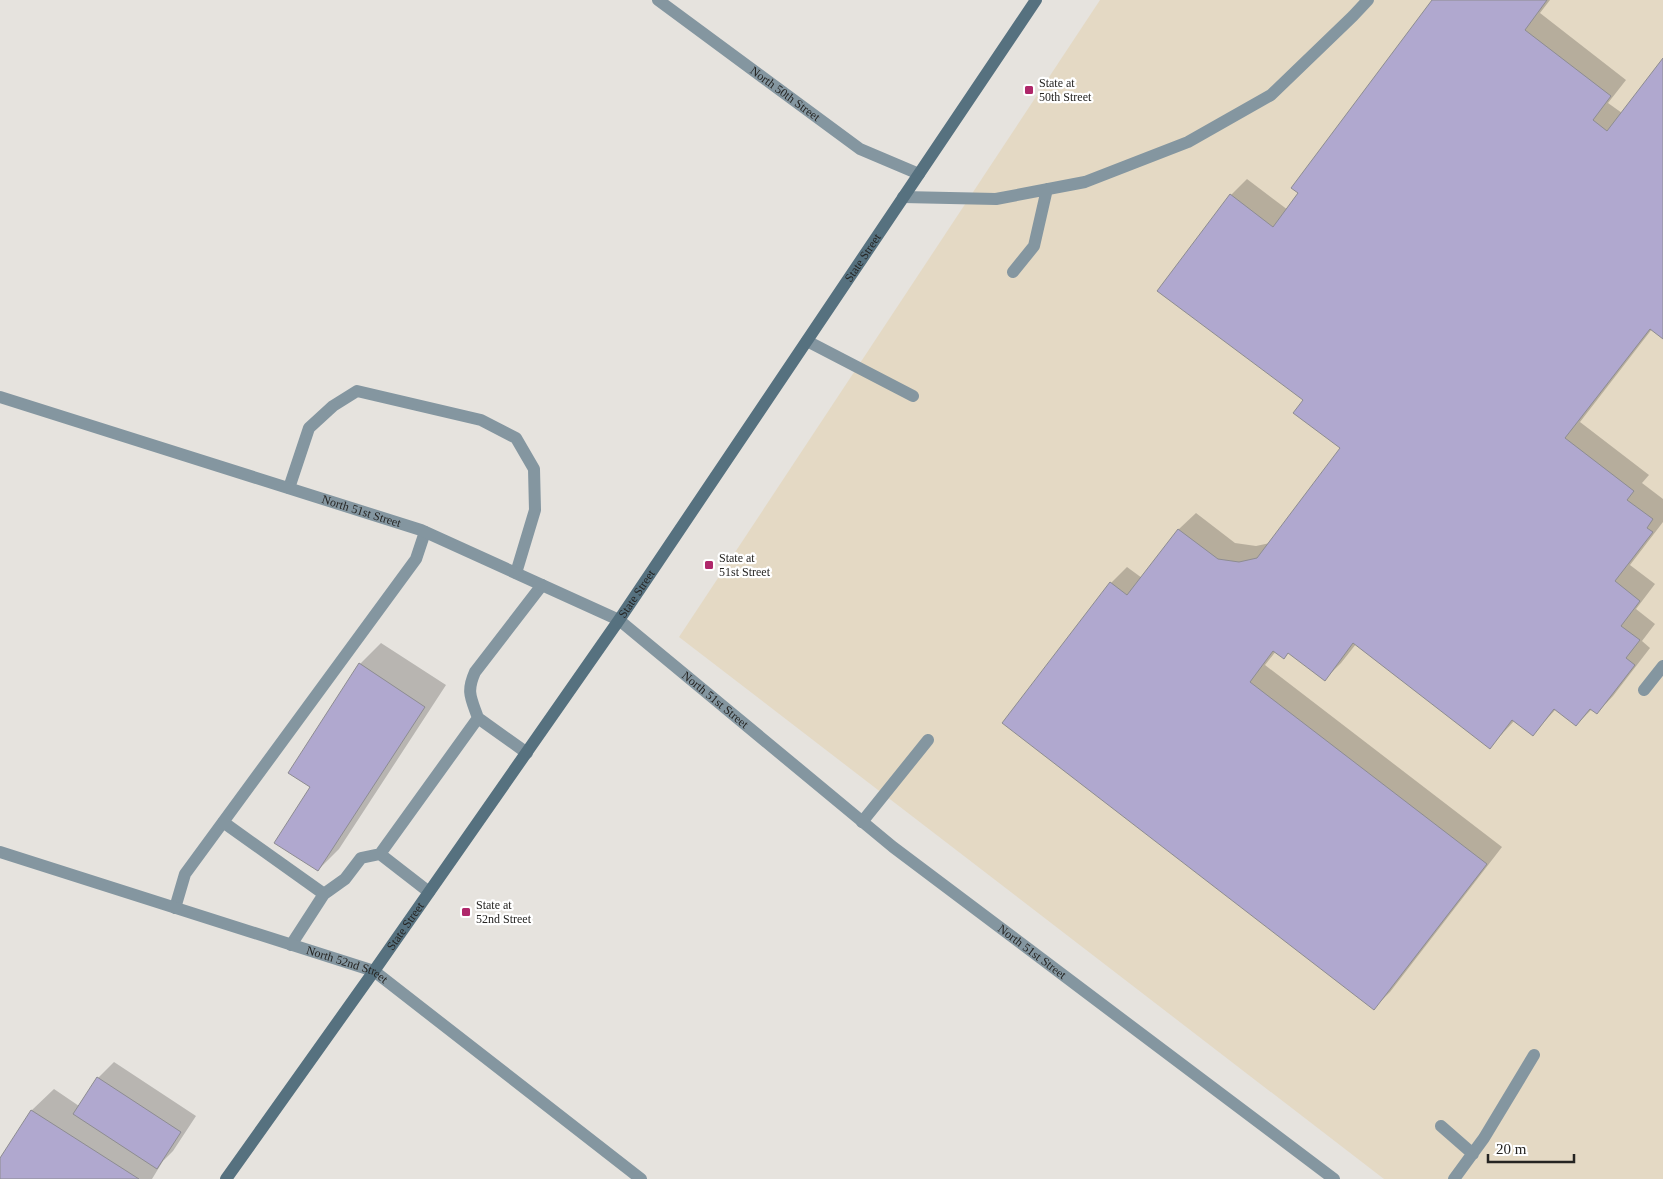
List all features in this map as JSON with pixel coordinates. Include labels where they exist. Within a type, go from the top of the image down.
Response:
[{"type":"main road","name":"State Street","points":[[226,1179],[374,972],[620,620],[1036,0]]},
{"type":"street","name":"North 50th Street","points":[[658,0],[860,149],[919,174]]},
{"type":"street","points":[[903,197],[996,200],[1085,182],[1188,142],[1271,95],[1368,0]]},
{"type":"street","points":[[1013,272],[1034,246],[1047,189]]},
{"type":"street","points":[[807,341],[913,396]]},
{"type":"street","points":[[290,488],[309,428],[333,406],[357,391],[481,420],[516,438],[534,469],[535,510],[516,573]]},
{"type":"street","name":"North 51st Street","points":[[0,397],[425,532],[620,620],[900,853],[1334,1179]]},
{"type":"street","points":[[175,908],[185,874],[416,559],[425,532]]},
{"type":"street","points":[[527,753],[478,718],[471,698],[470,684],[475,672],[542,585]]},
{"type":"street","points":[[1644,690],[1663,666]]},
{"type":"street","points":[[291,945],[324,894],[345,879],[361,858],[380,854],[478,718]]},
{"type":"street","points":[[862,822],[928,740]]},
{"type":"street","points":[[223,822],[324,894]]},
{"type":"street","name":"North 52nd Street","points":[[0,852],[374,972],[641,1179]]},
{"type":"street","points":[[380,854],[429,892]]},
{"type":"street","points":[[1454,1179],[1484,1138],[1534,1055]]},
{"type":"street","points":[[1441,1126],[1473,1154]]},
{"type":"shaded area","points":[[1100,0],[1663,0],[1663,1179],[1384,1179],[679,637]]},
{"type":"building","points":[[1432,0],[1547,0],[1525,30],[1611,96],[1593,120],[1607,131],[1663,58],[1663,339],[1650,329],[1565,438],[1634,491],[1627,500],[1653,519],[1647,528],[1653,532],[1615,581],[1640,601],[1621,626],[1640,640],[1626,658],[1635,665],[1597,714],[1590,709],[1576,726],[1554,709],[1533,736],[1512,720],[1490,749],[1353,643],[1325,681],[1288,653],[1284,659],[1273,651],[1250,682],[1487,864],[1374,1010],[1002,723],[1110,582],[1127,595],[1178,529],[1218,559],[1239,562],[1257,558],[1340,448],[1293,413],[1303,400],[1157,291],[1230,194],[1273,227],[1298,193],[1291,188]]},
{"type":"building","points":[[359,663],[425,707],[318,871],[274,843],[310,787],[288,773]]},
{"type":"building","points":[[97,1077],[181,1132],[157,1169],[73,1114]]},
{"type":"building","points":[[31,1110],[139,1179],[0,1179],[0,1158]]},
{"type":"place","name":"State at 50th Street","points":[[1029,90]]},
{"type":"place","name":"State at 51st Street","points":[[709,565]]},
{"type":"place","name":"State at 52nd Street","points":[[466,912]]}]
